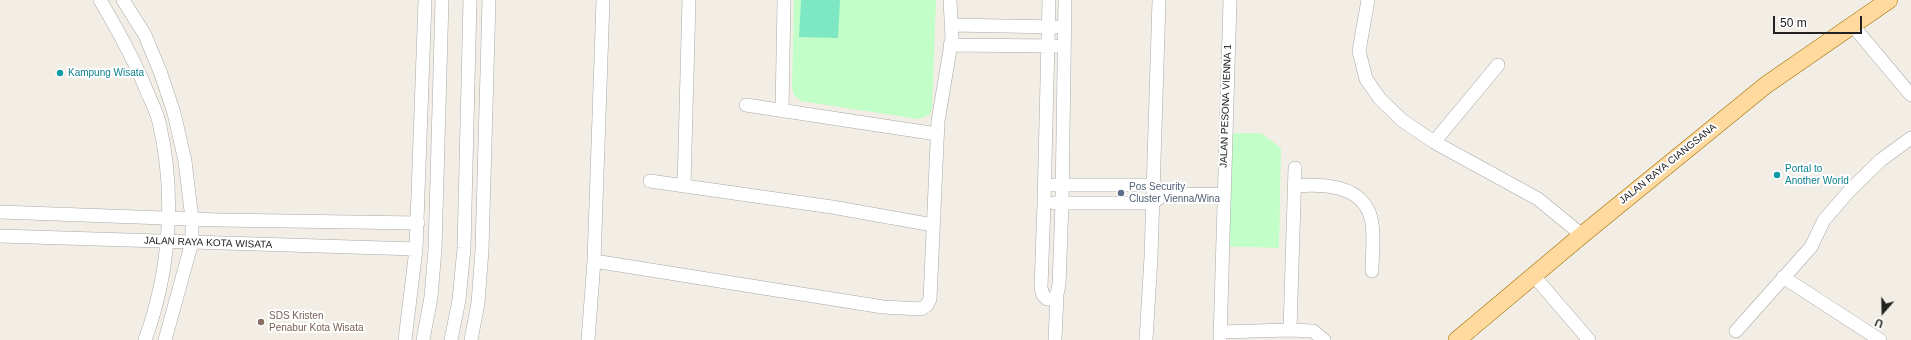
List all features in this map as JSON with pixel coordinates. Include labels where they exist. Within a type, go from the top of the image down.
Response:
[{"type":"main road","name":"JALAN RAYA CIANGSANA","points":[[1457,340],[1582,235],[1766,85],[1889,0]]},
{"type":"street","points":[[100,0],[127,44],[159,121],[169,191],[168,241],[156,306],[145,340]]},
{"type":"street","points":[[123,0],[145,35],[162,74],[174,113],[185,161],[192,219],[192,242],[165,340]]},
{"type":"street","points":[[405,340],[418,223],[425,0]]},
{"type":"street","points":[[423,340],[432,297],[436,249],[442,0]]},
{"type":"street","points":[[451,340],[459,300],[464,248],[470,0]]},
{"type":"street","points":[[471,340],[478,303],[482,250],[489,0]]},
{"type":"street","points":[[588,340],[594,261],[603,0]]},
{"type":"street","points":[[684,186],[689,0]]},
{"type":"street","points":[[782,111],[784,0]]},
{"type":"street","points":[[594,261],[883,307],[921,309],[927,305],[930,299],[937,134],[952,25],[950,0]]},
{"type":"street","points":[[1049,0],[1047,27],[1048,46],[1044,203],[1040,288],[1047,299],[1053,299],[1058,294]]},
{"type":"street","points":[[1055,340],[1062,203],[1065,0]]},
{"type":"street","points":[[1146,340],[1153,203],[1159,0]]},
{"type":"street","name":"JALAN PESONA VIENNA 1","points":[[1230,0],[1223,194],[1220,336],[1290,330],[1313,331],[1324,340]]},
{"type":"street","points":[[1368,0],[1358,51],[1366,79],[1380,100],[1403,121],[1434,142],[1538,199],[1582,235]]},
{"type":"street","points":[[952,25],[1064,26]]},
{"type":"street","points":[[1853,26],[1911,95]]},
{"type":"street","points":[[950,45],[1064,46]]},
{"type":"street","points":[[1434,142],[1498,65]]},
{"type":"street","points":[[746,106],[937,134]]},
{"type":"street","points":[[1736,331],[1811,246],[1824,220],[1851,189],[1881,160],[1911,138]]},
{"type":"street","points":[[1290,330],[1295,168]]},
{"type":"street","points":[[650,181],[832,207],[933,226]]},
{"type":"street","points":[[1295,186],[1324,184],[1346,190],[1360,201],[1371,218],[1372,271]]},
{"type":"street","points":[[1044,185],[1153,185],[1163,195]]},
{"type":"street","points":[[1044,203],[1153,203],[1163,195],[1223,194]]},
{"type":"street","points":[[465,200],[482,221]]},
{"type":"street","points":[[0,212],[192,219],[418,223]]},
{"type":"street","name":"JALAN RAYA KOTA WISATA","points":[[0,236],[416,249]]},
{"type":"street","points":[[1534,276],[1589,340]]},
{"type":"street","points":[[1783,277],[1880,340]]},
{"type":"green space","points":[[794,0],[936,0],[932,109],[929,115],[918,119],[801,101],[794,95],[792,88]]},
{"type":"green space","points":[[801,0],[840,0],[838,38],[799,37]]},
{"type":"green space","points":[[1223,133],[1261,133],[1281,148],[1279,248],[1220,246]]},
{"type":"place","name":"Kampung Wisata","points":[[60,73]]},
{"type":"place","name":"Portal to Another World","points":[[1777,175]]},
{"type":"place","name":"Pos Security Cluster Vienna/Wina","points":[[1121,193]]},
{"type":"place","name":"SDS Kristen Penabur Kota Wisata","points":[[261,322]]}]
